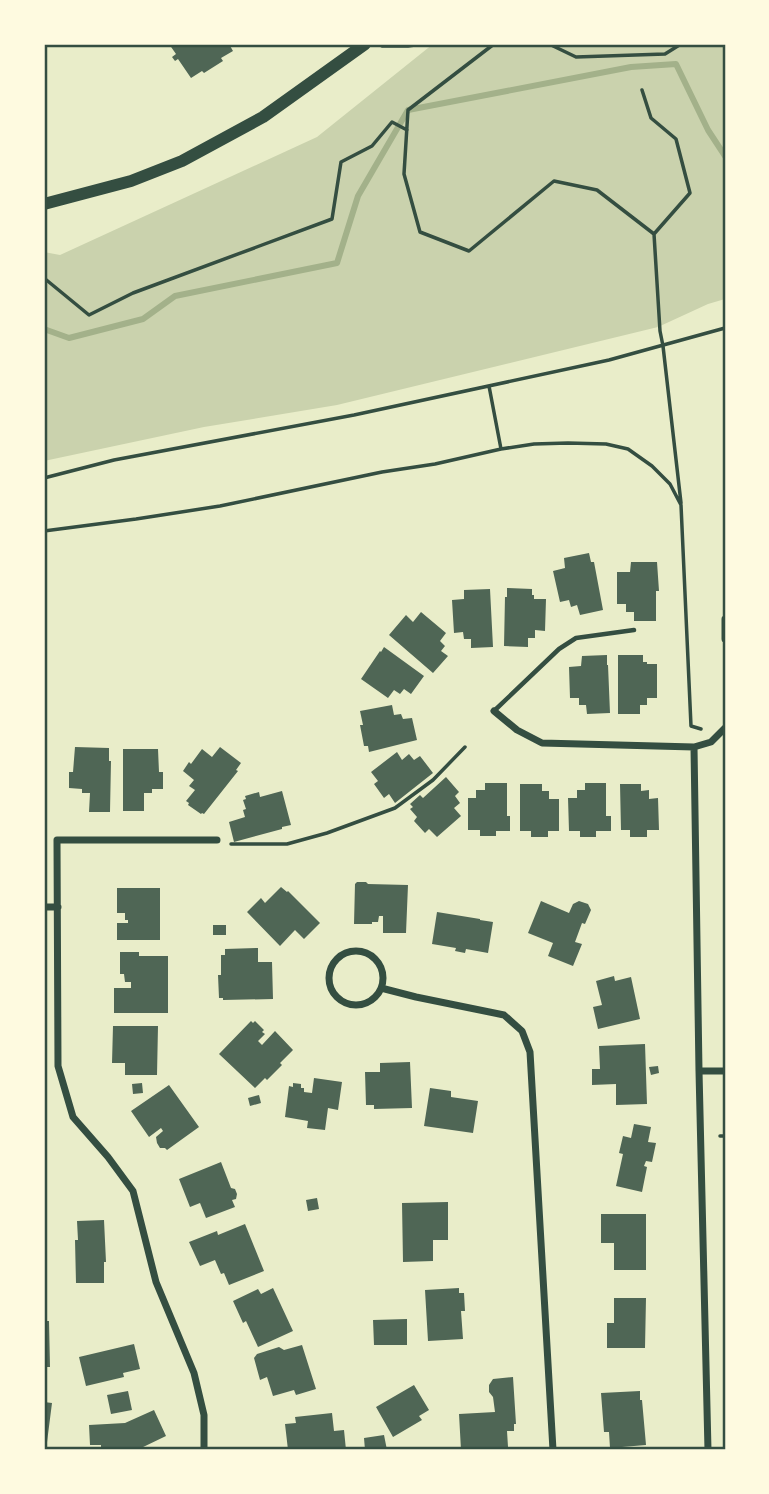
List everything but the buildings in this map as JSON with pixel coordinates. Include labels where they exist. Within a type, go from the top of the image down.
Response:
[{"type":"street","points":[[44,204],[131,181],[182,161],[263,117],[358,46]]},
{"type":"street","points":[[724,620],[725,639]]},
{"type":"street","points":[[494,711],[517,730],[542,743],[694,747],[711,742],[725,729]]},
{"type":"street","points":[[694,747],[708,1450]]},
{"type":"street","points":[[204,1450],[204,1415],[194,1373],[156,1282],[133,1191],[73,1117],[58,1066],[57,840],[218,840]]},
{"type":"street","points":[[44,907],[58,907]]},
{"type":"street","points":[[350,951],[371,954],[379,962],[383,972],[381,988],[372,1001],[351,1005],[333,994],[328,984],[328,973],[332,963],[340,955],[350,951]]},
{"type":"street","points":[[381,988],[504,1015],[522,1031],[530,1052],[553,1450]]},
{"type":"street","points":[[699,1071],[725,1071]]},
{"type":"lane","points":[[494,711],[559,649],[576,638],[634,630]]},
{"type":"path","points":[[358,46],[422,44]]},
{"type":"path","points":[[494,44],[408,110],[404,174],[420,232],[469,251],[554,181],[597,190],[654,234]]},
{"type":"path","points":[[549,44],[576,57],[665,54],[681,44]]},
{"type":"path","points":[[642,90],[651,118],[676,139],[690,193],[654,234],[660,331],[681,505],[691,726],[706,730]]},
{"type":"path","points":[[44,278],[89,315],[133,293],[332,219],[341,162],[372,146],[392,122],[407,131]]},
{"type":"path","points":[[44,478],[114,460],[354,415],[489,386],[663,346],[725,328]]},
{"type":"path","points":[[489,386],[501,449]]},
{"type":"path","points":[[44,531],[220,506],[369,474],[534,444],[606,444],[628,449],[652,466],[670,484],[681,505]]},
{"type":"path","points":[[231,844],[287,844],[327,834],[395,808],[433,780],[465,747]]},
{"type":"green space","points":[[433,44],[723,44],[725,299],[658,327],[337,405],[204,427],[44,461],[44,252],[60,255],[317,137]]},
{"type":"waterway","points":[[44,329],[69,338],[143,319],[175,296],[337,263],[358,196],[408,110],[631,67],[676,64],[708,130],[725,156]]}]
